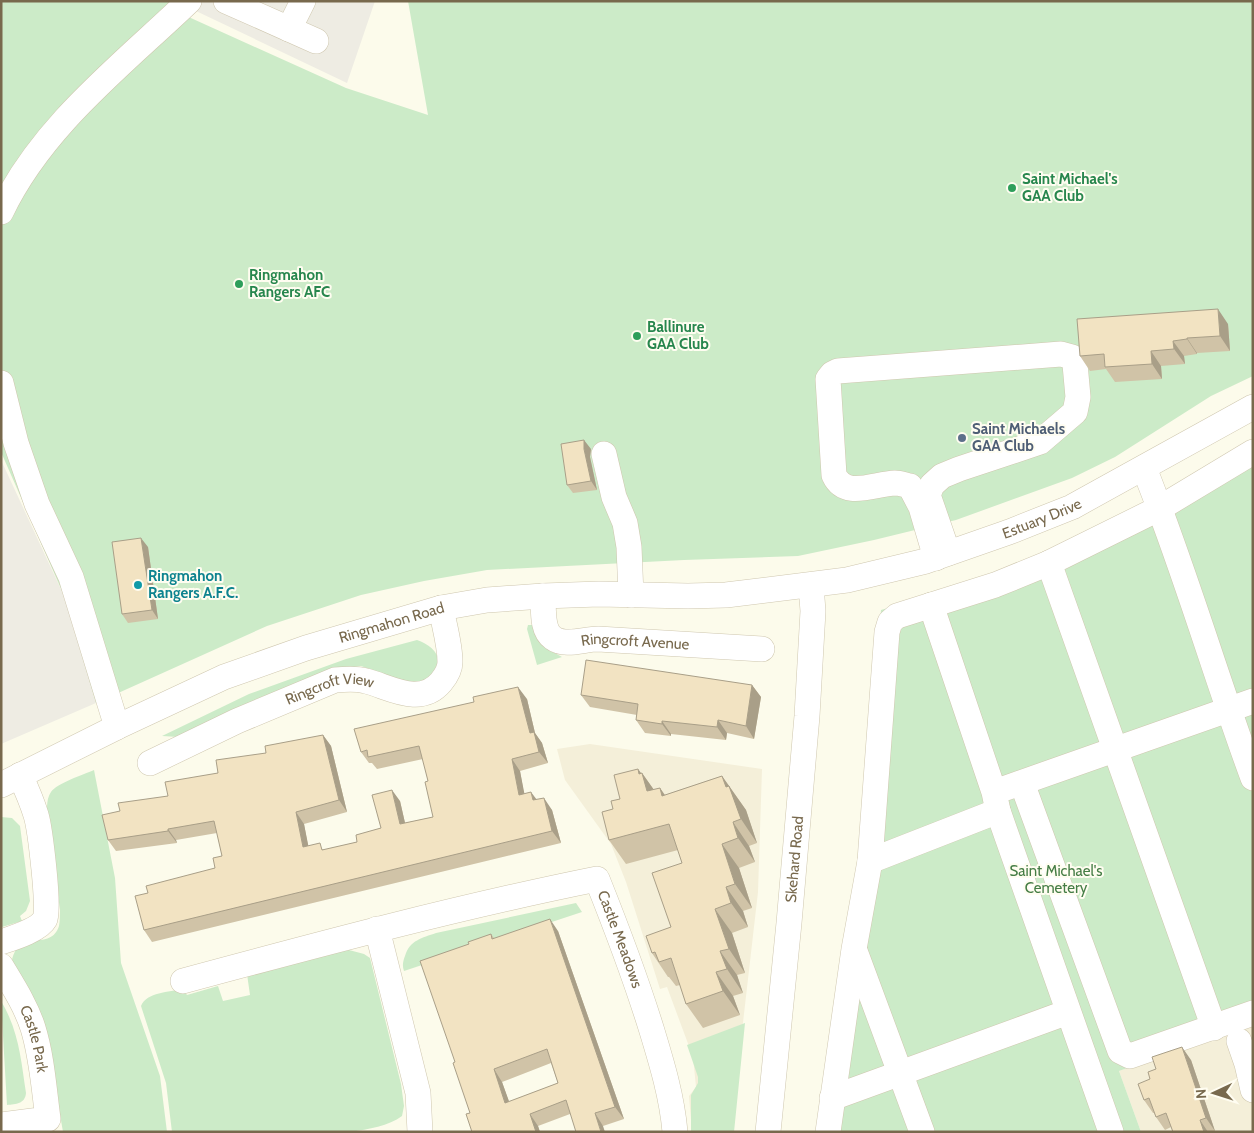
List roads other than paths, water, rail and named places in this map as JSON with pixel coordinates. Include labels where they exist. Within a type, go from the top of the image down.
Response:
[{"type":"street","points":[[1,212],[10,193],[45,142],[128,56],[188,1]]},
{"type":"street","points":[[226,1],[316,41]]},
{"type":"street","points":[[289,30],[303,1]]},
{"type":"street","points":[[1061,354],[1072,357],[1075,364],[1078,397],[1075,412],[1040,442],[959,469],[942,476],[932,485],[928,496],[942,555],[910,486],[897,483],[849,489],[837,482],[834,474],[828,379],[832,374],[847,371],[1061,354]]},
{"type":"street","points":[[1,383],[16,443],[37,504],[70,577],[117,727]]},
{"type":"street","name":"Estuary Drive","points":[[811,586],[882,573],[942,555],[1072,507],[1253,407]]},
{"type":"street","points":[[828,1132],[854,949],[870,861],[887,632],[890,622],[897,616],[995,585],[1049,564],[1160,508],[1253,452]]},
{"type":"street","points":[[604,454],[614,497],[625,523],[631,595]]},
{"type":"street","points":[[1144,468],[1160,508],[1253,778]]},
{"type":"street","points":[[1049,564],[1214,1028]]},
{"type":"street","name":"Ringmahon Road","points":[[11,780],[117,727],[224,677],[306,648],[442,608],[487,600],[543,596],[726,595],[811,586]]},
{"type":"street","name":"Skehard Road","points":[[768,1132],[807,716],[813,611],[811,586]]},
{"type":"street","name":"Ringcroft Avenue","points":[[543,596],[545,627],[548,634],[563,643],[595,639],[762,649]]},
{"type":"street","points":[[931,605],[996,802],[1111,1132]]},
{"type":"street","name":"Ringcroft View","points":[[150,763],[237,721],[335,680],[348,678],[364,680],[412,695],[422,695],[437,687],[446,677],[450,664],[442,608]]},
{"type":"street","points":[[870,861],[996,802],[1022,783],[1253,701]]},
{"type":"street","points":[[1,942],[42,924],[46,918],[47,902],[36,817],[11,780]]},
{"type":"street","points":[[1022,783],[1120,1052],[1130,1056],[1253,1013]]},
{"type":"street","name":"Castle Meadows","points":[[183,981],[377,929],[597,879],[638,987],[660,1057],[672,1106],[675,1132]]},
{"type":"street","points":[[377,929],[418,1093],[420,1132]]},
{"type":"street","points":[[854,949],[922,1132]]},
{"type":"street","name":"Castle Park","points":[[1,966],[21,1000],[32,1026],[38,1049],[49,1125],[1,1125]]},
{"type":"street","points":[[832,1098],[1068,1012]]},
{"type":"street","points":[[1239,1040],[1250,1063],[1253,1090]]},
{"type":"place","name":"Saint Michael's GAA Club","points":[[1012,188]]},
{"type":"place","name":"Ringmahon Rangers AFC","points":[[239,284]]},
{"type":"place","name":"Ballinure GAA Club","points":[[637,336]]},
{"type":"place","name":"Saint Michaels GAA Club","points":[[962,438]]},
{"type":"place","name":"Ringmahon Rangers A.F.C.","points":[[138,585]]},
{"type":"park label","name":"Saint Michael's Cemetery","points":[[1056,880]]}]
